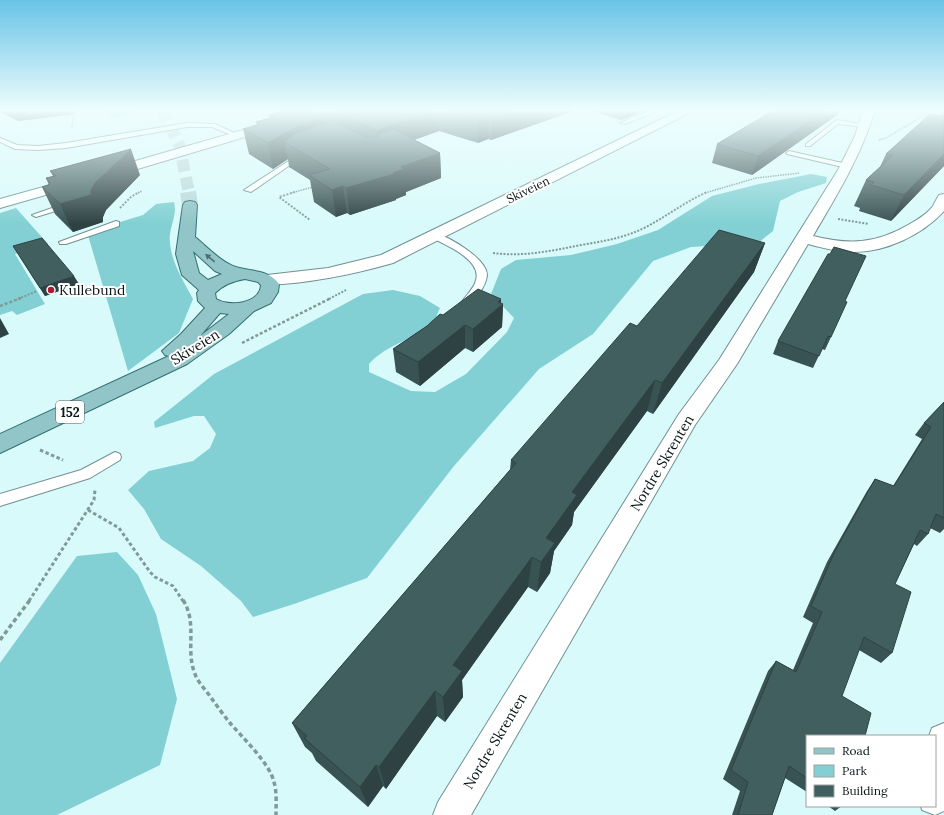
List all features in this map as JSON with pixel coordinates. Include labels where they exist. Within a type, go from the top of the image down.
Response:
[{"type":"main road","points":[[190,205],[184,254],[191,275],[212,298]]},
{"type":"main road","name":"152","points":[[187,238],[215,263],[237,275]]},
{"type":"main road","name":"152","points":[[237,275],[257,276],[267,289],[247,307],[229,310],[212,298],[221,280],[237,275]]},
{"type":"main road","name":"Skiveien","points":[[136,379],[188,338],[212,298]]},
{"type":"main road","name":"Skiveien","points":[[1,444],[180,359],[206,342],[247,307]]},
{"type":"street","points":[[0,204],[191,148]]},
{"type":"street","name":"Skiveien","points":[[267,289],[343,281],[366,272],[387,259],[613,148]]},
{"type":"street","name":"Nordre Skrenten","points":[[451,815],[687,420],[727,364],[804,238],[846,168],[855,148]]},
{"type":"street","points":[[804,238],[831,245],[860,247],[878,243],[909,230],[925,221],[935,213],[944,198]]},
{"type":"street","points":[[936,790],[944,740]]},
{"type":"lane","points":[[16,148],[47,148]]},
{"type":"lane","points":[[248,190],[299,156],[308,152]]},
{"type":"lane","points":[[789,153],[846,168]]},
{"type":"lane","points":[[36,215],[58,209]]},
{"type":"lane","points":[[63,242],[116,224]]},
{"type":"lane","points":[[435,236],[465,253],[481,267],[482,278],[479,284],[458,312]]},
{"type":"lane","points":[[0,500],[85,474],[115,456]]},
{"type":"path","points":[[490,252],[509,255],[523,255],[617,238],[639,231],[687,201],[727,185],[792,174],[846,168]]},
{"type":"path","points":[[310,220],[279,197],[317,186]]},
{"type":"path","points":[[116,224],[117,213],[122,205],[142,191]]},
{"type":"path","points":[[818,214],[859,223],[909,230]]},
{"type":"path","points":[[0,306],[38,291]]},
{"type":"path","points":[[0,640],[33,596],[94,500],[95,489],[92,482],[85,474],[67,462],[34,448]]},
{"type":"path","points":[[88,510],[122,532],[131,542],[150,572],[155,577],[169,582],[182,597],[188,608],[191,620],[192,663],[195,675],[229,722],[257,754],[270,773],[274,780],[276,791],[276,815]]},
{"type":"green space","points":[[811,174],[827,177],[826,183],[798,192],[780,201],[773,231],[758,243],[691,247],[653,261],[593,334],[539,369],[454,466],[367,578],[253,617],[241,601],[201,566],[161,539],[144,509],[128,490],[149,471],[193,461],[210,448],[216,434],[204,416],[194,416],[155,428],[154,422],[214,374],[363,294],[393,290],[420,296],[440,308],[435,320],[428,327],[384,351],[369,364],[369,372],[411,391],[435,392],[466,374],[507,332],[514,318],[491,294],[501,269],[516,260],[571,255],[617,244],[658,230],[712,196],[759,184]]},
{"type":"green space","points":[[174,202],[175,212],[170,232],[171,249],[178,272],[193,299],[179,333],[128,371],[87,232],[143,215],[156,204]]},
{"type":"green space","points":[[16,208],[48,244],[15,254],[45,304],[17,315],[12,311],[0,315],[0,213]]},
{"type":"green space","points":[[117,552],[138,575],[156,614],[177,699],[160,765],[57,815],[0,815],[0,663],[77,556]]},
{"type":"building","points":[[294,148],[430,148],[440,153],[401,167],[404,169],[393,173],[394,174],[346,188],[343,186],[332,190],[309,175],[330,169]]},
{"type":"building","points":[[731,148],[770,148],[758,156]]},
{"type":"building","points":[[893,148],[944,148],[944,154],[904,195],[871,185],[874,182],[866,180],[893,155],[886,154]]},
{"type":"building","points":[[131,149],[95,183],[91,190],[91,195],[60,204],[42,187],[50,183],[46,178],[56,176],[50,171]]},
{"type":"building","points":[[719,230],[765,243],[662,383],[655,380],[572,492],[577,495],[546,538],[555,543],[541,562],[532,557],[453,665],[462,671],[443,697],[435,691],[379,767],[376,765],[360,787],[304,738],[307,736],[292,723],[516,463],[511,460],[630,323],[637,326]]},
{"type":"building","points":[[42,238],[74,276],[40,288],[13,246]]},
{"type":"building","points":[[834,247],[866,256],[845,301],[847,302],[831,337],[828,336],[819,356],[778,341],[828,254],[830,254]]},
{"type":"building","points":[[478,289],[501,299],[498,302],[503,304],[473,329],[465,325],[418,362],[393,349],[427,326],[440,314],[443,315]]},
{"type":"building","points":[[944,402],[944,518],[936,514],[928,534],[920,530],[895,584],[911,592],[892,653],[864,637],[842,696],[871,713],[865,735],[806,735],[806,777],[789,766],[772,815],[738,815],[748,782],[731,770],[776,661],[796,672],[822,612],[811,606],[835,551],[875,479],[894,486],[931,427],[924,423]]},
{"type":"tunnel","points":[[180,148],[189,193]]},
{"type":"tunnel","points":[[188,192],[190,205]]},
{"type":"place","name":"Kullebund","points":[[51,290]]}]
